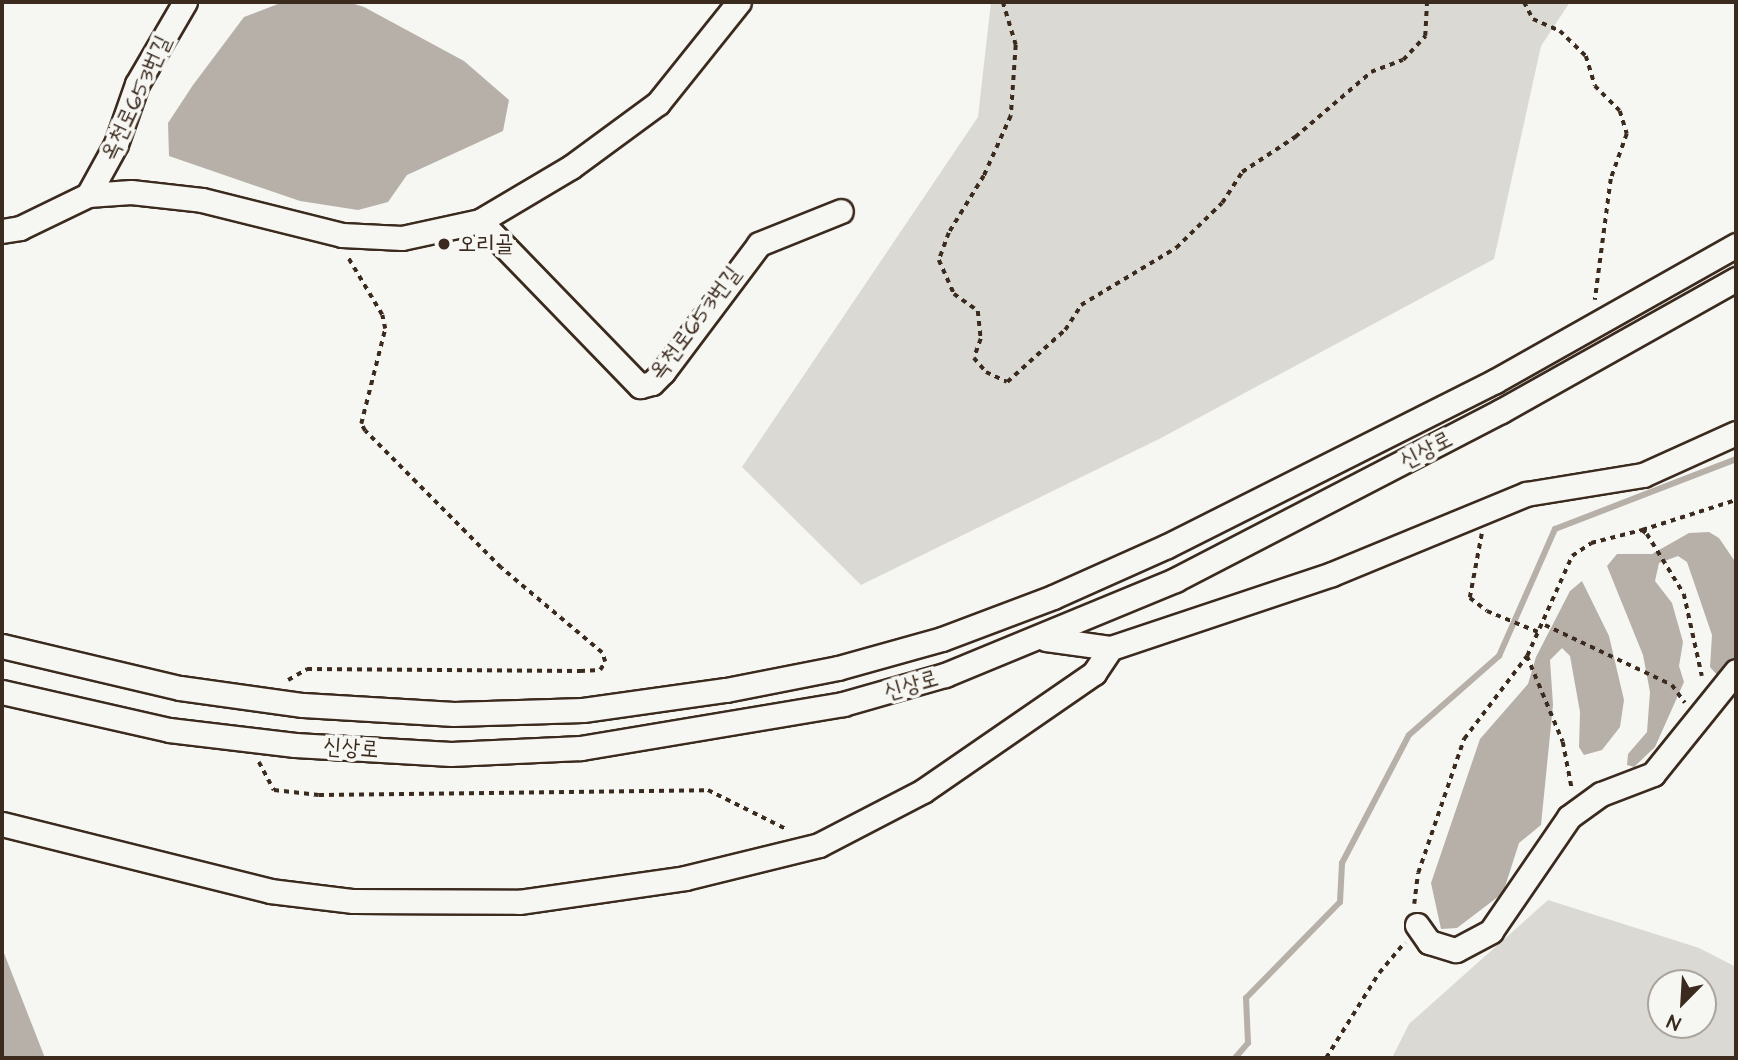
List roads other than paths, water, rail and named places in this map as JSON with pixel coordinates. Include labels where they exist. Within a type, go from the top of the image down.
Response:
[{"type":"street","name":"옥천로653번길","points":[[88,195],[116,144],[137,84],[185,2]]},
{"type":"street","name":"옥천로653번길","points":[[2,231],[20,228],[88,195],[131,192],[202,200],[341,235],[402,238],[480,221],[571,167],[658,103],[739,2]]},
{"type":"street","name":"옥천로653번길","points":[[480,221],[640,386],[652,383],[663,372],[759,244],[841,211]]},
{"type":"street","name":"신상로","points":[[2,646],[180,688],[303,705],[454,714],[583,710],[726,690],[838,668],[942,639],[1053,597],[1167,546],[1495,381],[1736,245]]},
{"type":"street","name":"신상로","points":[[2,692],[169,730],[295,745],[451,754],[581,748],[843,704],[945,676],[1043,638],[1224,555],[1501,411],[1736,279]]},
{"type":"street","points":[[1043,638],[1111,648],[1332,574],[1526,494],[1643,475],[1736,433]]},
{"type":"street","points":[[2,824],[270,891],[353,901],[519,902],[685,878],[819,845],[923,791],[1094,673],[1111,648]]},
{"type":"street","points":[[1417,925],[1429,942],[1456,950],[1491,931],[1569,817],[1601,794],[1653,774],[1736,671]]},
{"type":"waterway","points":[[1235,1058],[1248,1043],[1246,998],[1340,902],[1342,863],[1409,735],[1499,656],[1555,529],[1736,459]]},
{"type":"place","name":"오리골","points":[[444,244]]}]
